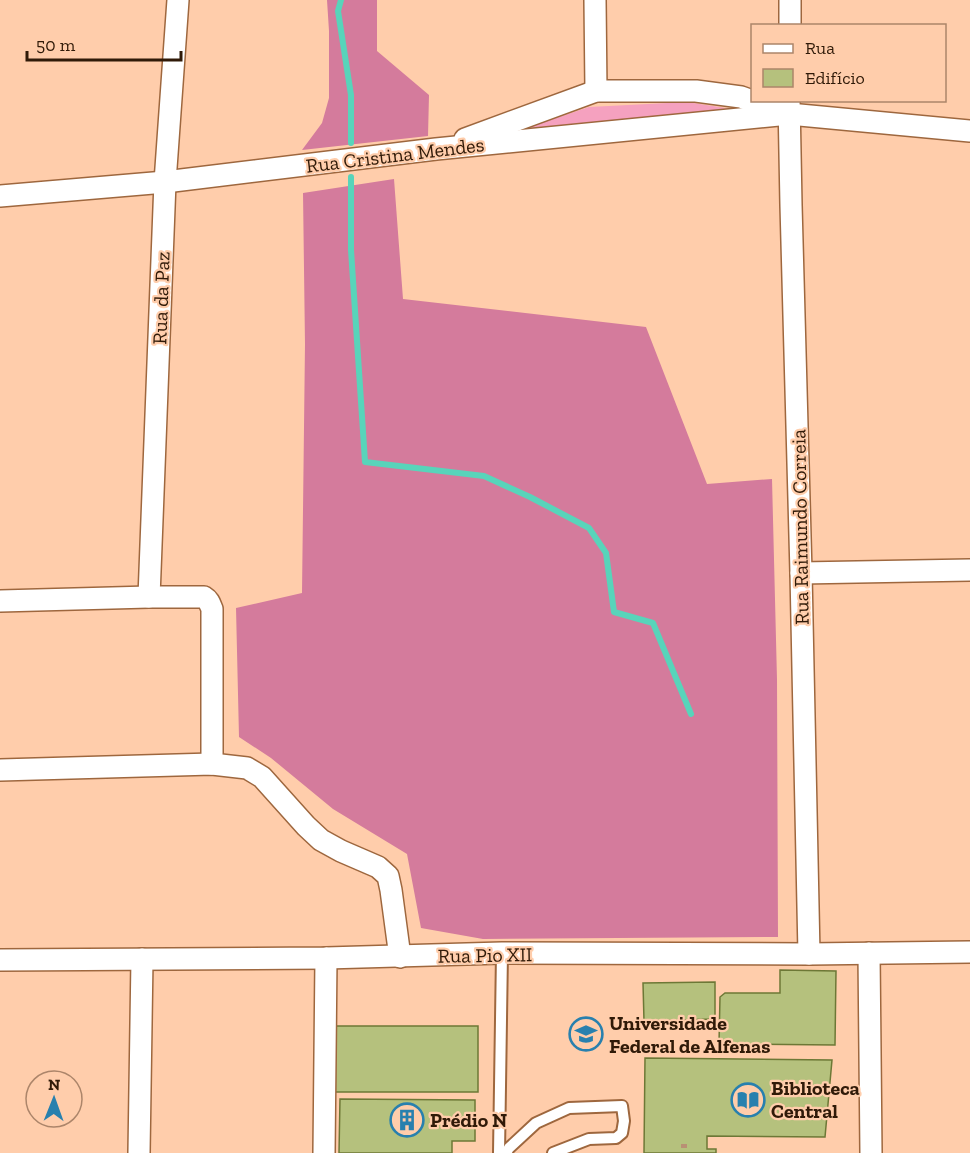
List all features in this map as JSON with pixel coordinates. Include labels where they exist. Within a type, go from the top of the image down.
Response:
[{"type":"street","name":"Rua da Paz","points":[[149,597],[165,182],[178,0]]},
{"type":"street","points":[[595,0],[596,91]]},
{"type":"street","points":[[790,0],[790,24]]},
{"type":"street","points":[[436,149],[596,91],[696,91],[751,99]]},
{"type":"street","points":[[765,102],[970,131]]},
{"type":"street","name":"Rua Cristina Mendes","points":[[0,196],[165,182],[789,107]]},
{"type":"street","name":"Rua Raimundo Correia","points":[[789,107],[809,954]]},
{"type":"street","points":[[801,573],[970,570]]},
{"type":"street","points":[[0,601],[204,597],[210,602],[212,609],[212,764]]},
{"type":"street","points":[[0,770],[212,764],[247,768],[262,777],[321,840],[378,867],[388,876],[399,957]]},
{"type":"street","name":"Rua Pio XII","points":[[0,960],[399,957],[502,953],[970,952]]},
{"type":"street","points":[[869,953],[871,1153]]},
{"type":"street","points":[[324,1153],[326,958]]},
{"type":"street","points":[[139,1153],[142,959]]},
{"type":"lane","points":[[499,1153],[502,953]]},
{"type":"lane","points":[[506,1153],[536,1123],[569,1108],[622,1106],[624,1121],[622,1133],[616,1138],[589,1139],[553,1153]]},
{"type":"path","points":[[681,1146],[689,1146]]},
{"type":"shaded area","points":[[327,0],[377,0],[377,51],[429,95],[428,136],[302,150],[322,123],[329,98]]},
{"type":"shaded area","points":[[687,102],[732,109],[503,136],[589,107]]},
{"type":"shaded area","points":[[394,179],[403,299],[646,327],[707,484],[772,479],[777,679],[778,937],[483,939],[421,928],[407,854],[333,809],[271,758],[239,737],[236,608],[302,593],[305,344],[303,193]]},
{"type":"building","points":[[780,970],[836,971],[835,1045],[719,1044],[720,997],[725,993],[780,993]]},
{"type":"building","points":[[715,982],[715,1019],[644,1021],[643,983]]},
{"type":"building","points":[[335,1026],[478,1026],[478,1092],[335,1092]]},
{"type":"building","points":[[645,1058],[832,1060],[825,1137],[707,1136],[707,1149],[716,1149],[716,1153],[644,1153]]},
{"type":"building","name":"Prédio N","points":[[340,1099],[475,1100],[475,1141],[452,1141],[452,1153],[339,1153]]},
{"type":"waterway","points":[[341,0],[338,11],[351,95],[351,143]]},
{"type":"waterway","points":[[351,177],[351,250],[365,462],[484,476],[589,528],[606,553],[614,612],[653,623],[691,714]]},
{"type":"place","name":"Universidade Federal de Alfenas","points":[[586,1034]]},
{"type":"place","name":"Biblioteca Central","points":[[748,1100]]},
{"type":"place","name":"Prédio N","points":[[407,1120]]}]
